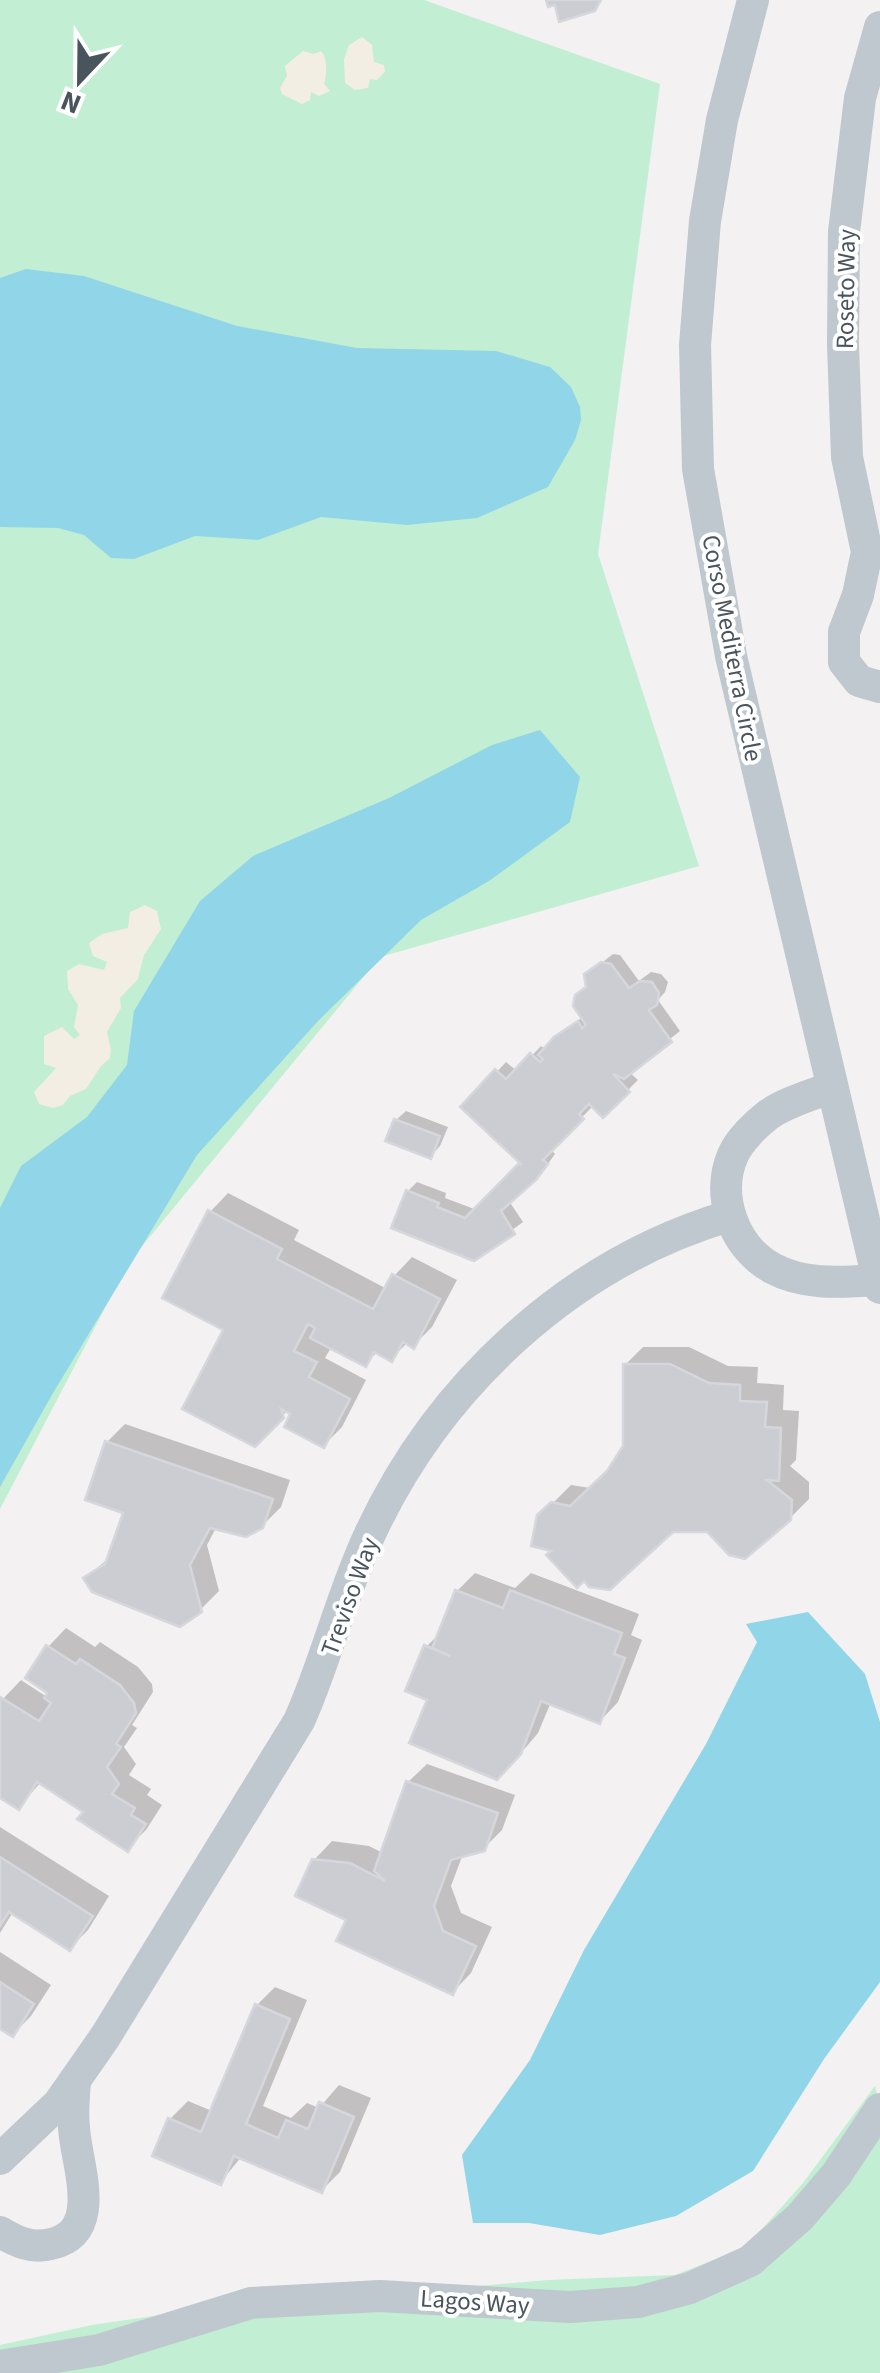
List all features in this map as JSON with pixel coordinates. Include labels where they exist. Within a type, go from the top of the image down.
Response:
[{"type":"street","name":"Corso Mediterra Circle","points":[[754,0],[722,120],[705,222],[695,344],[698,469],[731,656],[879,1284]]},
{"type":"street","name":"Roseto Way","points":[[880,27],[860,98],[844,232],[847,456],[874,558],[844,632],[844,662],[858,681],[880,687]]},
{"type":"street","points":[[832,1087],[770,1113],[733,1153],[727,1180],[729,1216],[750,1252],[774,1269],[804,1279],[879,1284]]},
{"type":"street","name":"Treviso Way","points":[[0,2159],[59,2103],[159,1952],[299,1722],[367,1540],[390,1492],[455,1398],[532,1324],[619,1261],[691,1227],[729,1216]]},
{"type":"street","points":[[0,2232],[39,2247],[60,2242],[78,2228],[84,2184],[73,2124],[74,2081]]},
{"type":"street","name":"Lagos Way","points":[[0,2366],[99,2350],[251,2303],[380,2296],[570,2308],[638,2302],[690,2288],[750,2262],[800,2218],[880,2109]]},
{"type":"green space","points":[[0,0],[424,0],[660,84],[598,554],[699,866],[380,957],[129,1262],[0,1509]]},
{"type":"green space","points":[[875,2086],[880,2107],[880,2373],[0,2373],[0,2345],[92,2325],[195,2310],[548,2280],[675,2275],[745,2248],[803,2183]]},
{"type":"sand","points":[[362,37],[372,45],[374,62],[384,65],[385,72],[377,80],[370,79],[368,88],[355,90],[345,83],[344,59],[349,45]]},
{"type":"sand","points":[[303,51],[321,51],[326,67],[324,84],[330,91],[319,96],[311,92],[310,100],[302,104],[282,94],[280,88],[287,76],[285,66]]},
{"type":"sand","points":[[145,905],[157,911],[161,929],[144,955],[138,979],[120,998],[121,1008],[107,1032],[110,1058],[86,1089],[70,1096],[63,1105],[53,1108],[39,1104],[34,1092],[56,1068],[44,1064],[44,1036],[62,1027],[74,1039],[80,1035],[74,1027],[78,1005],[68,989],[67,971],[79,964],[104,970],[107,962],[93,956],[89,943],[102,934],[128,928],[130,912]]},
{"type":"water","points":[[26,269],[84,276],[237,326],[357,348],[496,351],[550,367],[571,387],[581,420],[575,440],[548,487],[477,518],[407,525],[321,517],[258,540],[195,536],[134,559],[111,558],[84,535],[58,528],[0,527],[0,278]]},
{"type":"water","points":[[540,730],[580,777],[570,822],[489,881],[421,920],[318,1021],[197,1155],[0,1487],[0,1208],[21,1166],[87,1117],[127,1065],[134,1011],[200,901],[253,856],[389,798],[492,745]]},
{"type":"water","points":[[808,1612],[865,1674],[880,1722],[880,1982],[824,2059],[753,2171],[676,2216],[600,2235],[529,2223],[473,2223],[462,2155],[530,2060],[584,1950],[706,1744],[757,1642],[746,1624]]},
{"type":"building","points":[[546,0],[601,0],[595,11],[559,22],[555,5],[548,7]]},
{"type":"building","points":[[601,962],[611,964],[629,988],[640,981],[652,982],[659,993],[657,1005],[649,1010],[672,1042],[624,1079],[613,1074],[630,1092],[603,1118],[589,1104],[579,1114],[584,1119],[543,1160],[548,1164],[536,1180],[501,1211],[515,1234],[474,1261],[391,1228],[406,1190],[465,1218],[519,1163],[522,1165],[460,1107],[495,1069],[506,1079],[530,1053],[540,1062],[543,1059],[538,1055],[554,1037],[578,1021],[582,1028],[586,1025],[573,1006],[575,995],[586,987],[584,974]]},
{"type":"building","points":[[394,1119],[440,1136],[431,1159],[385,1141]]},
{"type":"building","points":[[208,1210],[282,1249],[277,1259],[373,1309],[392,1274],[440,1299],[414,1349],[403,1342],[392,1362],[374,1352],[366,1367],[310,1338],[315,1328],[308,1324],[294,1351],[317,1362],[309,1377],[350,1399],[324,1448],[284,1427],[290,1414],[281,1409],[284,1418],[255,1447],[182,1409],[223,1330],[162,1298]]},
{"type":"building","points":[[623,1364],[670,1364],[709,1383],[740,1385],[740,1401],[767,1402],[765,1427],[781,1428],[779,1481],[767,1480],[792,1500],[791,1520],[745,1559],[729,1555],[707,1532],[673,1532],[610,1590],[589,1587],[584,1581],[577,1588],[546,1555],[551,1551],[531,1546],[537,1515],[551,1502],[570,1506],[607,1471],[623,1446]]},
{"type":"building","points":[[105,1441],[273,1499],[263,1528],[246,1537],[210,1528],[190,1565],[202,1612],[180,1627],[92,1592],[83,1578],[105,1564],[123,1513],[85,1500]]},
{"type":"building","points":[[455,1590],[503,1608],[510,1590],[622,1633],[614,1654],[625,1658],[600,1724],[541,1701],[521,1754],[497,1780],[409,1743],[427,1700],[405,1691],[424,1645],[450,1656],[432,1648]]},
{"type":"building","points":[[46,1645],[76,1664],[80,1659],[120,1685],[134,1703],[136,1713],[107,1767],[119,1784],[112,1794],[135,1808],[131,1815],[146,1824],[128,1852],[77,1819],[83,1812],[37,1782],[19,1810],[0,1798],[0,1697],[39,1721],[51,1703],[44,1698],[47,1693],[25,1678]]},
{"type":"building","points":[[406,1781],[498,1813],[485,1851],[451,1860],[434,1906],[443,1931],[476,1946],[453,1995],[336,1941],[346,1920],[295,1896],[312,1859],[350,1863],[385,1881],[374,1871]]},
{"type":"building","points":[[0,1857],[93,1916],[70,1951],[9,1912],[0,1926]]},
{"type":"building","points":[[0,1982],[34,2004],[13,2037],[0,2029]]},
{"type":"building","points":[[255,2004],[290,2019],[246,2124],[278,2138],[286,2120],[308,2129],[319,2102],[354,2117],[322,2193],[234,2156],[221,2185],[152,2156],[168,2118],[201,2132]]}]
